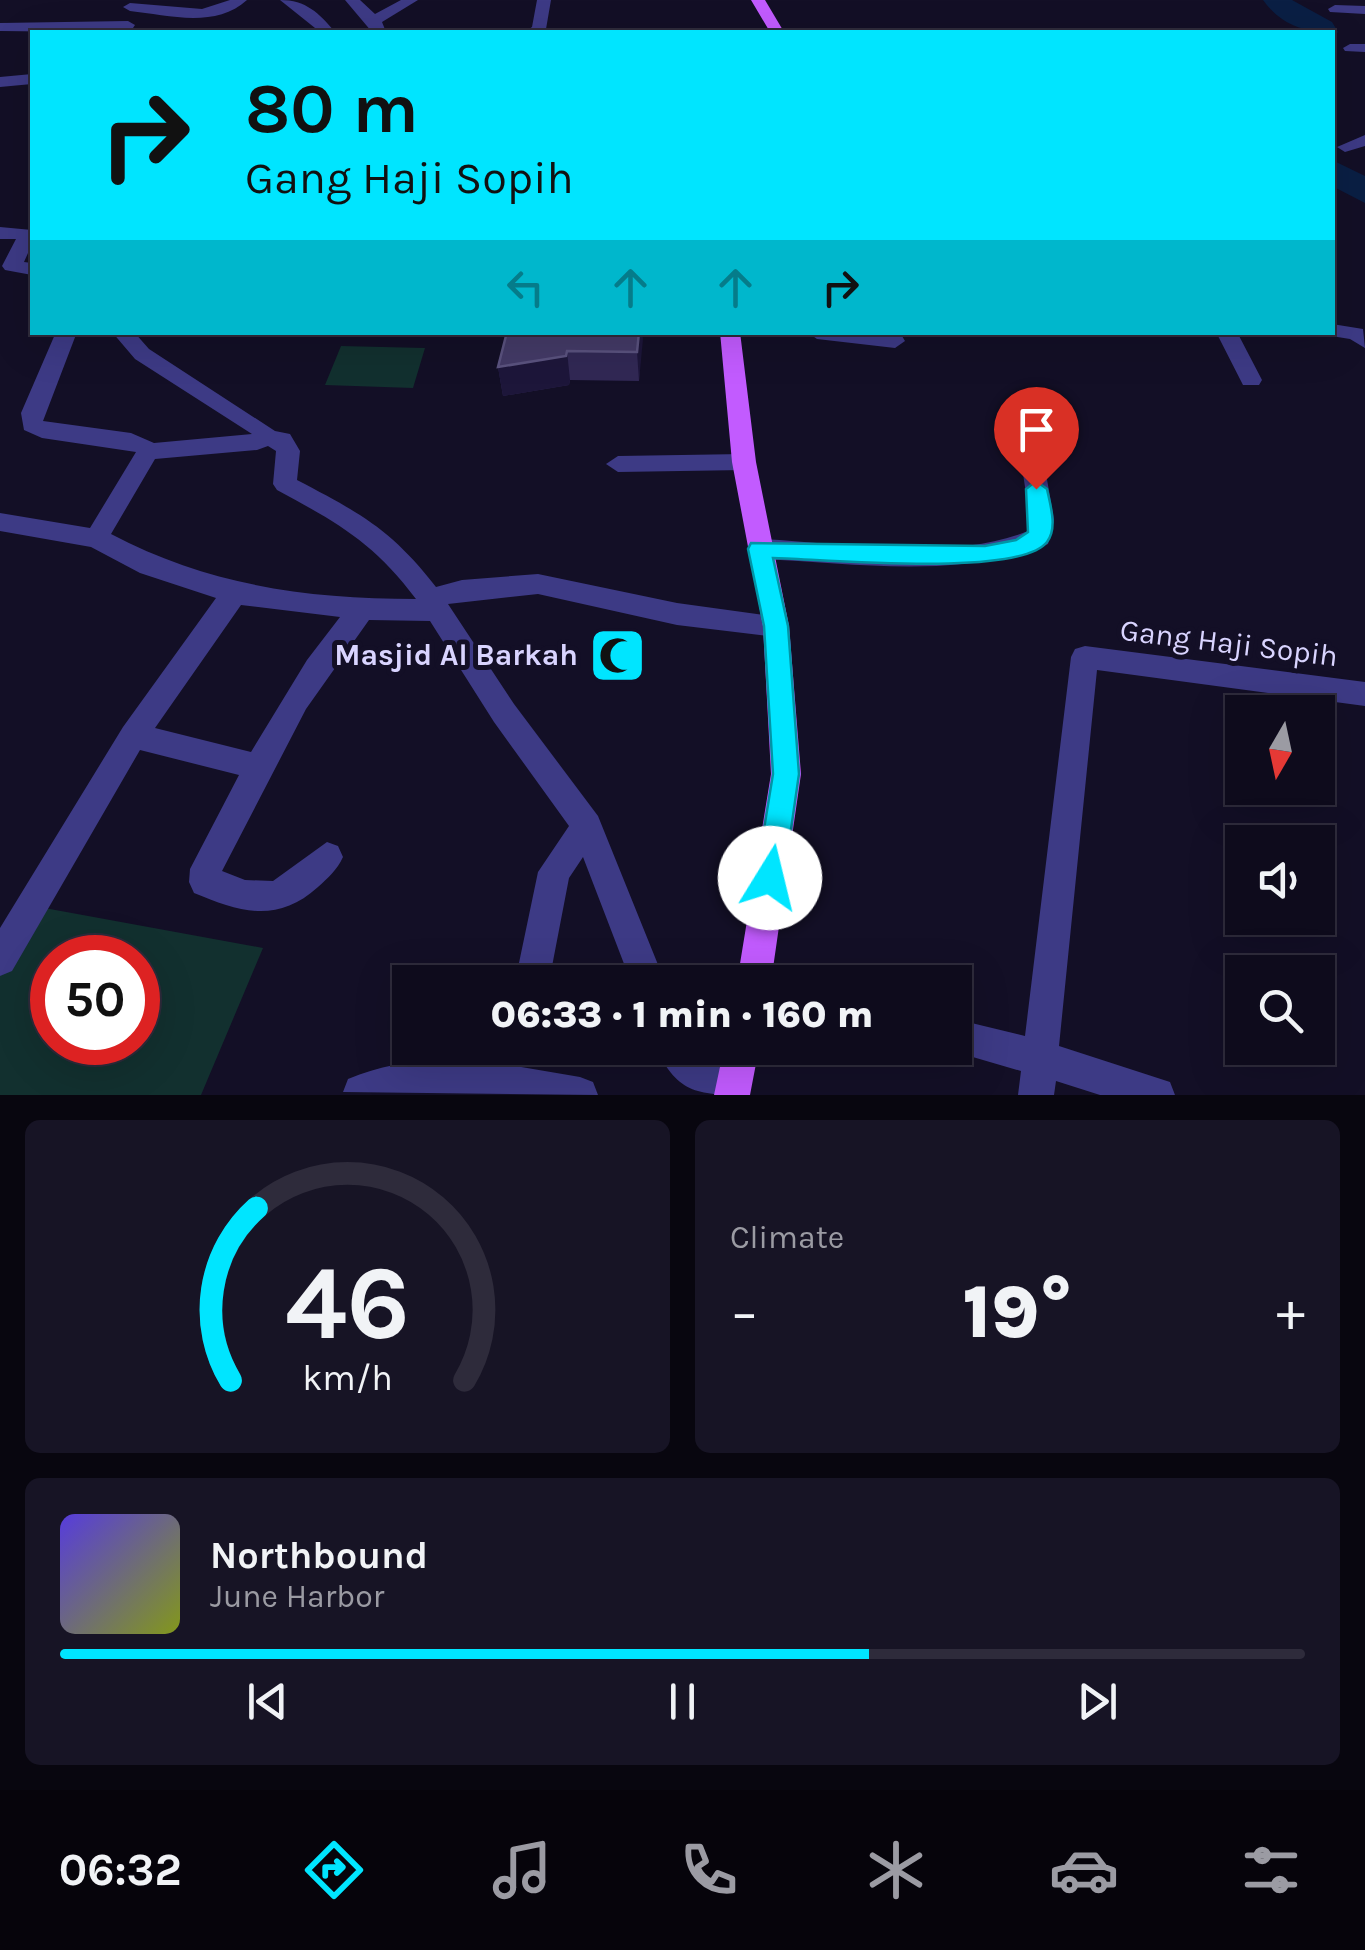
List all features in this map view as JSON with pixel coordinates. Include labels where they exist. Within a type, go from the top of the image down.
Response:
[{"type":"main road","points":[[758,0],[776,30]]},
{"type":"main road","points":[[730,335],[744,462],[776,626],[786,774],[757,965]]},
{"type":"main road","points":[[733,1094],[739,1065]]},
{"type":"street","points":[[130,7],[212,14],[227,10],[240,0]]},
{"type":"street","points":[[286,0],[304,9],[326,30]]},
{"type":"street","points":[[352,0],[376,27],[411,0]]},
{"type":"street","points":[[536,30],[544,0]]},
{"type":"street","points":[[1334,9],[1365,10]]},
{"type":"street","points":[[0,27],[82,29],[128,25]]},
{"type":"street","points":[[0,82],[30,79]]},
{"type":"street","points":[[1346,147],[1365,140]]},
{"type":"street","points":[[0,233],[28,234],[12,266],[30,268]]},
{"type":"street","points":[[65,335],[32,413],[32,425],[42,430],[131,441],[142,444],[148,452]]},
{"type":"street","points":[[125,335],[142,354],[264,431],[265,437]]},
{"type":"street","points":[[843,335],[895,341]]},
{"type":"street","points":[[1228,335],[1251,380]]},
{"type":"street","points":[[760,549],[985,555],[1022,547],[1039,537],[1042,520],[1026,428]]},
{"type":"street","points":[[148,452],[257,442],[265,437],[282,440],[288,451],[285,484],[360,524],[402,562],[504,714],[587,826],[641,965]]},
{"type":"street","points":[[96,538],[148,452]]},
{"type":"street","points":[[618,464],[744,462]]},
{"type":"street","points":[[0,522],[96,538],[149,566],[234,594],[362,609],[433,605],[462,590],[538,584],[677,614],[776,626]]},
{"type":"street","points":[[0,959],[133,736],[234,594]]},
{"type":"street","points":[[327,856],[288,894],[276,898],[228,891],[205,882],[206,869],[259,767],[333,645],[362,609]]},
{"type":"street","name":"Gang Haji Sopih","points":[[1040,1058],[1085,657],[1365,694]]},
{"type":"street","points":[[133,736],[259,767]]},
{"type":"street","points":[[535,965],[554,872],[587,826]]},
{"type":"street","points":[[972,1040],[1157,1095]]},
{"type":"street","points":[[1036,1095],[1040,1058]]},
{"type":"street","points":[[686,1065],[691,1073],[733,1094]]},
{"type":"street","points":[[360,1092],[405,1078],[438,1075],[580,1095]]},
{"type":"green space","points":[[341,346],[425,348],[413,388],[325,385]]},
{"type":"green space","points":[[39,907],[263,948],[201,1095],[0,1095],[0,976]]},
{"type":"building","points":[[506,335],[639,335],[637,352],[567,351],[566,356],[498,367]]},
{"type":"waterway","points":[[1277,0],[1287,12],[1322,30]]},
{"type":"waterway","points":[[1335,172],[1365,192]]},
{"type":"place","name":"Masjid Al Barkah","points":[[617,655]]},
{"type":"route","points":[[770,878],[786,774],[776,626],[760,549],[985,555],[1022,547],[1039,537],[1042,520],[1036,489]]}]
